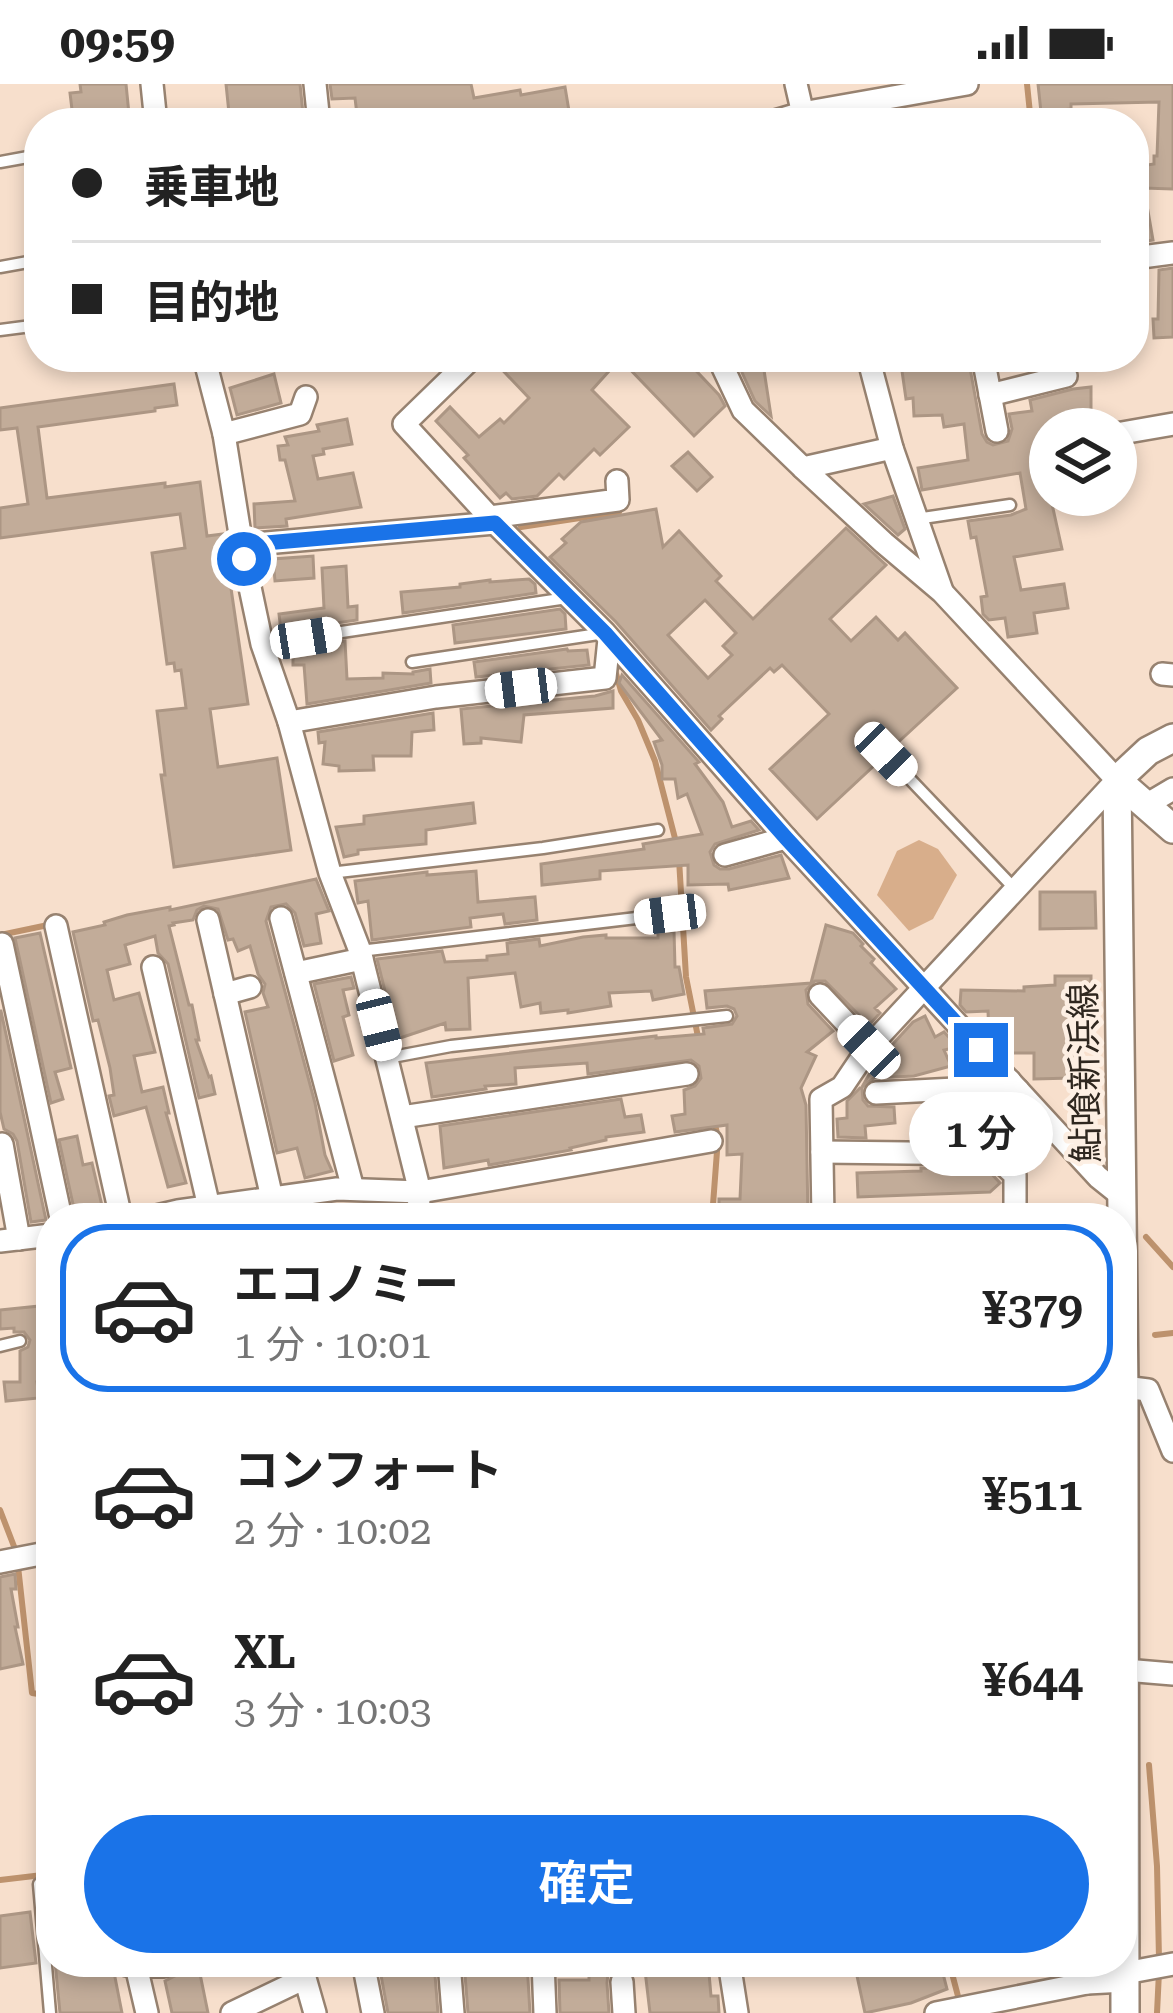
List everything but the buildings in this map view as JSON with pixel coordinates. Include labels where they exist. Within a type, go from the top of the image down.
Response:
[{"type":"main road","points":[[1173,738],[1148,751],[1117,780],[1173,829]]},
{"type":"main road","name":"鮎喰新浜線","points":[[1117,780],[1123,1203]]},
{"type":"main road","name":"鮎喰新浜線","points":[[1125,1977],[1125,2013]]},
{"type":"street","points":[[851,108],[967,84]]},
{"type":"street","points":[[208,372],[224,434],[262,644],[289,722],[330,873],[361,955],[420,1192],[419,1203]]},
{"type":"street","points":[[458,372],[404,424],[607,636],[1098,1177],[1123,1197]]},
{"type":"street","points":[[723,372],[743,410],[942,592],[1117,780],[869,1047],[842,1087],[821,1100],[823,1203]]},
{"type":"street","points":[[872,372],[892,448],[942,592]]},
{"type":"street","points":[[986,372],[998,431]]},
{"type":"street","points":[[990,394],[1066,376]]},
{"type":"street","points":[[224,434],[300,414],[306,397]]},
{"type":"street","points":[[1137,430],[1173,424]]},
{"type":"street","points":[[803,468],[892,448]]},
{"type":"street","points":[[243,545],[492,520],[618,500],[617,482]]},
{"type":"street","points":[[289,722],[605,678],[607,636]]},
{"type":"street","points":[[1146,805],[1173,789]]},
{"type":"street","points":[[724,854],[786,838]]},
{"type":"street","points":[[281,918],[353,1190]]},
{"type":"street","points":[[208,920],[222,951],[225,994],[272,1198]]},
{"type":"street","points":[[56,926],[118,1203]]},
{"type":"street","points":[[2,944],[58,1203]]},
{"type":"street","points":[[296,973],[361,955]]},
{"type":"street","points":[[153,968],[208,1203]]},
{"type":"street","points":[[225,994],[250,986]]},
{"type":"street","points":[[820,995],[869,1047]]},
{"type":"street","points":[[402,1117],[687,1074]]},
{"type":"street","points":[[876,1093],[1014,1085]]},
{"type":"street","points":[[1014,1085],[988,1114],[984,1146],[1016,1175],[1015,1203]]},
{"type":"street","points":[[237,1203],[338,1189],[420,1192],[711,1142]]},
{"type":"street","points":[[2,1144],[9,1240]]},
{"type":"street","points":[[822,1152],[993,1154]]},
{"type":"street","points":[[1137,1389],[1148,1390],[1173,1451]]},
{"type":"street","points":[[0,1562],[36,1555]]},
{"type":"street","points":[[1137,1676],[1173,1674]]},
{"type":"street","points":[[135,1977],[147,2013]]},
{"type":"street","points":[[232,2013],[268,2005],[297,1977]]},
{"type":"street","points":[[306,1977],[315,2013]]},
{"type":"street","points":[[364,1977],[368,2012]]},
{"type":"street","points":[[450,1977],[453,2013]]},
{"type":"street","points":[[544,1977],[545,2013]]},
{"type":"street","points":[[731,1977],[736,2013]]},
{"type":"street","points":[[936,2013],[1067,1977]]},
{"type":"street","points":[[622,1982],[623,2013]]},
{"type":"lane","points":[[916,519],[1010,505]]},
{"type":"lane","points":[[262,644],[570,598]]},
{"type":"lane","points":[[412,662],[607,636]]},
{"type":"lane","points":[[886,754],[1015,889]]},
{"type":"lane","points":[[330,873],[658,830]]},
{"type":"lane","points":[[361,955],[670,914]]},
{"type":"lane","points":[[387,1058],[451,1046],[727,1016]]},
{"type":"lane","points":[[0,1346],[20,1340]]},
{"type":"lane","points":[[47,1977],[50,2013]]},
{"type":"shaded area","points":[[919,840],[938,849],[957,875],[933,919],[909,931],[877,895],[897,851]]},
{"type":"waterway","points":[[1027,84],[1029,108]]},
{"type":"waterway","points":[[521,527],[619,512]]},
{"type":"waterway","points":[[617,668],[621,691],[655,761],[677,846]]},
{"type":"waterway","points":[[679,859],[686,977],[699,1042]]},
{"type":"waterway","points":[[0,935],[48,925]]},
{"type":"waterway","points":[[713,1203],[718,1138],[714,1120]]},
{"type":"waterway","points":[[1146,1237],[1173,1267]]},
{"type":"waterway","points":[[1155,1335],[1173,1333]]},
{"type":"waterway","points":[[0,1510],[15,1549]]},
{"type":"waterway","points":[[18,1566],[32,1693],[36,1694]]},
{"type":"waterway","points":[[1149,1765],[1159,1959]]},
{"type":"waterway","points":[[0,1880],[36,1876]]},
{"type":"waterway","points":[[1157,2013],[1159,1972]]},
{"type":"waterway","points":[[953,1977],[959,2000]]},
{"type":"route","points":[[244,559],[243,545],[495,523],[605,633],[981,1050]]}]
